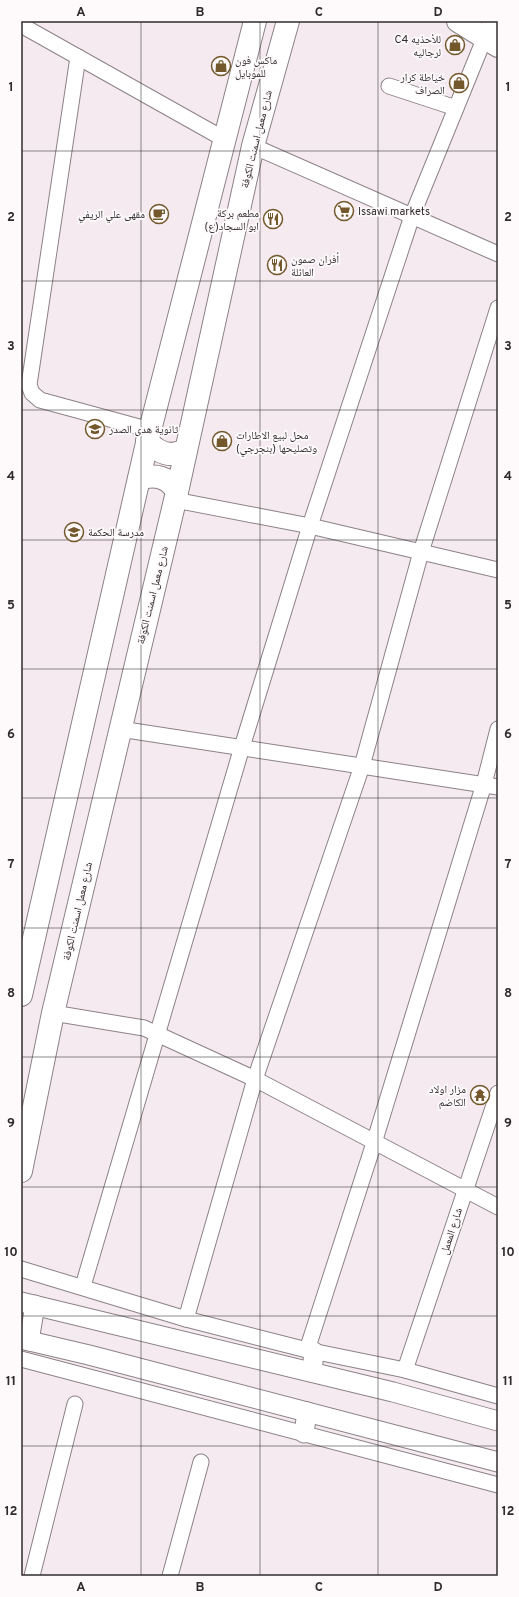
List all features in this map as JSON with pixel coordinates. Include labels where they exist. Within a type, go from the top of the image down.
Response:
[{"type":"main road","points":[[22,982],[149,436],[255,21]]},
{"type":"main road","name":"شارع معمل اسمنت الكوفة","points":[[21,1171],[53,1013],[176,496],[253,146],[288,21]]},
{"type":"main road","points":[[458,21],[493,32]]},
{"type":"main road","points":[[149,436],[160,452],[175,454],[186,449]]},
{"type":"main road","points":[[139,479],[148,476],[163,478],[170,482],[176,496]]},
{"type":"street","points":[[21,25],[224,138]]},
{"type":"street","points":[[83,1286],[242,747],[310,526],[412,216],[456,108],[493,32]]},
{"type":"street","points":[[78,57],[29,385],[32,393],[40,400],[149,436]]},
{"type":"street","points":[[389,86],[456,108]]},
{"type":"street","points":[[253,146],[498,254]]},
{"type":"street","points":[[186,1319],[255,1079],[362,766],[421,552],[498,308]]},
{"type":"street","points":[[176,496],[498,570]]},
{"type":"street","points":[[120,729],[491,785]]},
{"type":"street","points":[[312,1372],[310,1351],[374,1143],[491,785],[498,729]]},
{"type":"street","points":[[53,1013],[144,1028],[255,1079],[498,1208]]},
{"type":"street","name":"شارع المعمل","points":[[405,1370],[464,1190],[498,1093]]},
{"type":"street","points":[[21,1269],[83,1286],[186,1319],[310,1351],[405,1370],[498,1396]]},
{"type":"street","points":[[498,1421],[393,1392],[28,1304],[25,1340],[498,1462]]},
{"type":"street","points":[[21,1358],[498,1485]]},
{"type":"street","points":[[32,1576],[75,1404]]},
{"type":"street","points":[[304,1433],[308,1412]]},
{"type":"street","points":[[170,1576],[201,1462]]},
{"type":"place","name":"C4 للأحذيه لرجاليه","points":[[455,45]]},
{"type":"place","name":"ماكس فون للموبايل","points":[[221,66]]},
{"type":"place","name":"خياطة كرار الصراف","points":[[459,83]]},
{"type":"place","name":"Issawi markets","points":[[344,211]]},
{"type":"place","name":"مقهى علي الريفي","points":[[159,214]]},
{"type":"place","name":"مطعم بركة ابو السجاد(ع)","points":[[273,219]]},
{"type":"place","name":"أفران صمون العائلة","points":[[277,265]]},
{"type":"place","name":"ثانوية هدى الصدر","points":[[95,429]]},
{"type":"place","name":"محل لبيع الاطارات وتصليحها (بنجرجي)","points":[[222,441]]},
{"type":"place","name":"مدرسة الحكمة","points":[[74,532]]},
{"type":"place","name":"مزار اولاد الكاضم","points":[[480,1095]]}]
